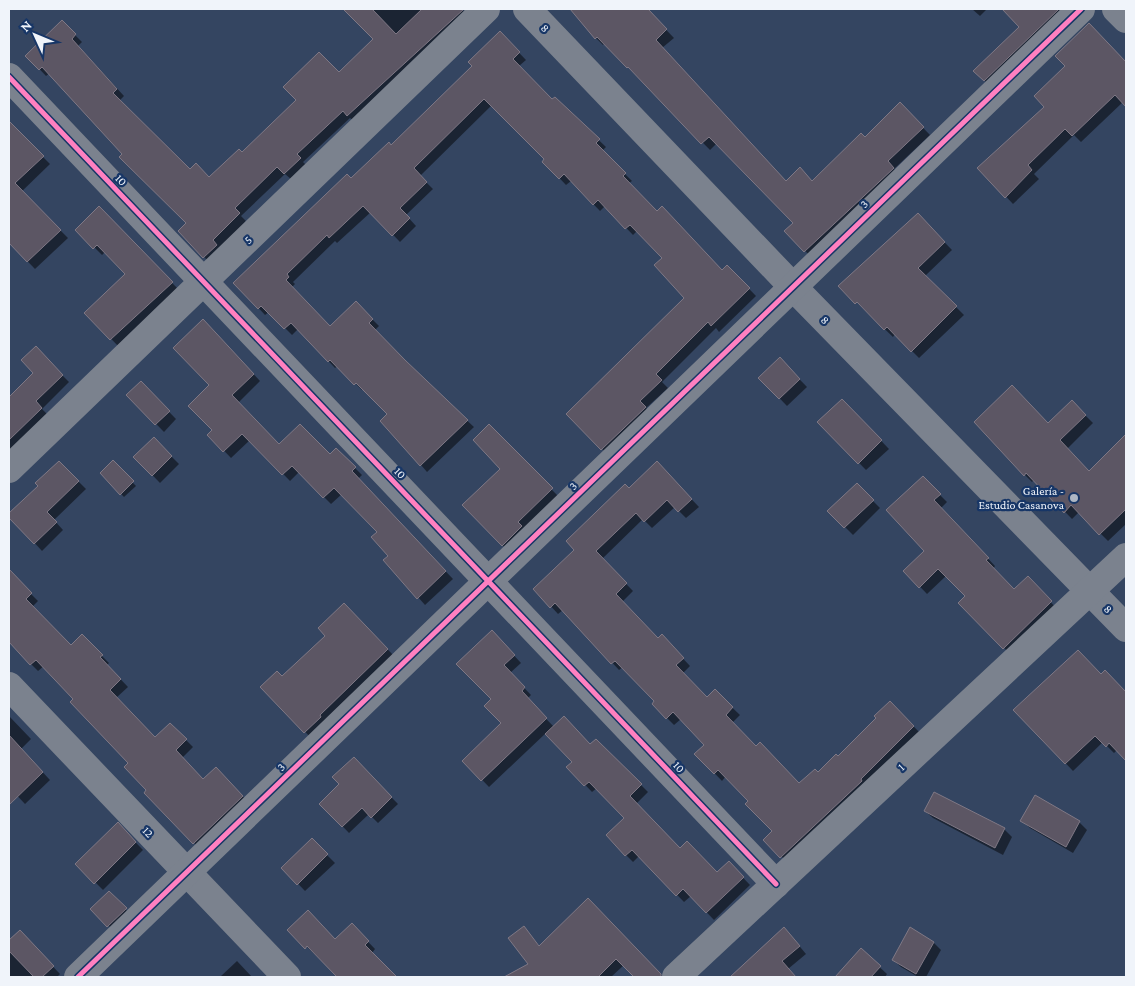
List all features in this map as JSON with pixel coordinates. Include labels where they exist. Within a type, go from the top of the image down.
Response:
[{"type":"street","name":"5","points":[[9,469],[486,9]]},
{"type":"street","name":"8","points":[[527,9],[793,287],[1126,628]]},
{"type":"street","name":"3","points":[[78,977],[1081,9]]},
{"type":"street","points":[[1116,9],[1126,19]]},
{"type":"street","name":"10","points":[[9,77],[776,884]]},
{"type":"street","name":"1","points":[[676,977],[1126,557]]},
{"type":"street","name":"12","points":[[9,686],[287,977]]},
{"type":"building","points":[[343,9],[372,9],[396,34],[422,9],[464,9],[347,116],[343,111],[297,154],[301,158],[284,174],[277,167],[235,208],[240,213],[213,240],[217,245],[203,258],[178,231],[186,223],[119,157],[122,154],[42,67],[39,70],[25,56],[62,20],[76,34],[72,39],[117,89],[113,93],[190,169],[196,163],[209,177],[239,149],[242,152],[296,100],[283,87],[319,52],[339,72],[373,39]]},
{"type":"building","points":[[570,9],[648,9],[667,29],[656,40],[786,181],[800,167],[812,181],[861,133],[865,137],[900,102],[924,127],[888,161],[894,168],[804,252],[784,231],[793,223],[709,137],[701,144],[628,67],[597,37],[595,39]]},
{"type":"building","points":[[1002,9],[1059,9],[984,81],[973,71],[1019,27]]},
{"type":"building","points":[[1089,23],[1126,62],[1126,107],[1115,95],[1072,136],[1065,129],[1028,165],[1032,170],[1005,198],[977,168],[1044,107],[1034,96],[1065,66],[1055,56]]},
{"type":"building","points":[[500,31],[520,52],[513,59],[552,99],[555,97],[600,139],[596,143],[626,173],[623,176],[657,211],[662,206],[722,270],[727,265],[750,288],[711,326],[708,322],[656,374],[662,380],[640,401],[646,407],[601,450],[566,414],[684,298],[654,265],[662,258],[630,225],[625,229],[598,200],[593,205],[564,174],[559,179],[542,162],[544,159],[484,99],[414,168],[427,182],[400,208],[410,218],[392,236],[363,206],[329,238],[327,235],[287,274],[289,277],[286,280],[330,326],[356,301],[373,319],[369,323],[468,420],[420,466],[380,421],[387,414],[356,383],[354,385],[330,360],[328,362],[291,323],[284,329],[261,306],[258,309],[233,283],[347,174],[351,178],[389,142],[391,145],[472,66],[468,62]]},
{"type":"building","points":[[9,121],[44,156],[15,183],[61,230],[27,262],[9,243]]},
{"type":"building","points":[[99,206],[173,282],[110,340],[84,313],[125,274],[97,245],[93,249],[75,230]]},
{"type":"building","points":[[918,213],[945,242],[918,268],[957,306],[911,352],[887,327],[884,330],[857,302],[855,304],[838,286]]},
{"type":"building","points":[[203,319],[254,374],[232,395],[279,444],[300,424],[330,454],[336,448],[356,467],[352,471],[446,571],[417,599],[383,560],[388,556],[371,537],[377,532],[334,488],[323,498],[292,466],[282,475],[242,434],[223,452],[207,435],[212,430],[188,406],[209,385],[173,348]]},
{"type":"building","points":[[36,346],[63,375],[36,401],[42,408],[9,440],[9,397],[33,373],[21,360]]},
{"type":"building","points":[[780,357],[800,379],[779,399],[758,378]]},
{"type":"building","points":[[141,381],[170,411],[155,425],[126,395]]},
{"type":"building","points":[[1012,385],[1048,423],[1072,400],[1086,415],[1060,440],[1089,471],[1126,434],[1126,509],[1099,535],[1071,505],[1064,513],[1026,473],[1024,476],[974,422]]},
{"type":"building","points":[[842,399],[882,440],[858,464],[817,422]]},
{"type":"building","points":[[489,424],[553,488],[518,522],[522,526],[502,546],[462,505],[500,469],[473,440]]},
{"type":"building","points":[[154,437],[172,456],[152,476],[133,457]]},
{"type":"building","points":[[113,460],[134,481],[120,495],[100,473]]},
{"type":"building","points":[[59,461],[79,481],[47,512],[57,522],[34,544],[9,518],[9,513],[38,486],[35,483]]},
{"type":"building","points":[[657,461],[692,499],[678,512],[667,500],[644,522],[636,513],[596,551],[627,583],[616,594],[658,638],[662,634],[684,658],[676,665],[707,697],[715,689],[733,707],[726,715],[756,746],[760,742],[799,783],[815,769],[818,772],[836,754],[838,756],[876,718],[874,716],[890,701],[914,726],[861,779],[862,781],[780,858],[763,840],[772,831],[745,804],[748,801],[718,770],[714,774],[694,754],[704,745],[673,712],[666,719],[652,704],[654,701],[615,661],[611,664],[555,603],[550,608],[533,589],[574,550],[566,541],[625,484],[629,488]]},
{"type":"building","points":[[923,476],[941,494],[934,500],[989,558],[986,560],[1014,589],[1028,576],[1052,601],[1003,649],[958,603],[965,596],[938,569],[919,588],[903,571],[924,551],[886,510]]},
{"type":"building","points":[[857,483],[874,500],[844,528],[827,511]]},
{"type":"building","points":[[9,569],[32,593],[26,599],[71,645],[82,634],[103,655],[100,657],[121,679],[110,690],[155,737],[170,723],[187,739],[176,750],[203,779],[216,767],[243,796],[193,844],[144,793],[146,790],[124,767],[128,763],[70,702],[73,699],[36,660],[30,665],[9,642]]},
{"type":"building","points":[[344,603],[388,649],[304,733],[260,687],[277,671],[282,676],[325,636],[318,628]]},
{"type":"building","points":[[492,630],[515,655],[504,665],[525,687],[522,691],[547,718],[481,781],[462,761],[501,723],[484,706],[491,699],[456,664]]},
{"type":"building","points":[[1078,650],[1101,674],[1105,670],[1126,692],[1126,761],[1109,743],[1106,747],[1095,736],[1065,764],[1013,710]]},
{"type":"building","points":[[564,716],[590,744],[596,739],[642,784],[630,796],[680,848],[687,841],[717,872],[729,861],[744,877],[706,913],[683,889],[676,896],[632,850],[625,856],[606,835],[624,818],[589,782],[584,786],[566,767],[572,762],[545,734]]},
{"type":"building","points":[[9,735],[43,772],[9,805]]},
{"type":"building","points":[[354,757],[392,797],[371,818],[362,808],[342,827],[319,804],[339,784],[332,777]]},
{"type":"building","points":[[934,792],[1005,828],[995,848],[924,811]]},
{"type":"building","points":[[1035,795],[1080,821],[1066,847],[1020,821]]},
{"type":"building","points":[[118,822],[136,842],[94,884],[75,864]]},
{"type":"building","points":[[312,838],[328,854],[297,885],[281,868]]},
{"type":"building","points":[[109,891],[127,908],[107,927],[90,909]]},
{"type":"building","points":[[588,898],[661,974],[661,977],[634,977],[616,959],[598,977],[504,977],[528,964],[508,938],[524,926],[539,946]]},
{"type":"building","points":[[308,910],[335,939],[352,923],[369,941],[365,945],[397,977],[337,977],[307,946],[305,949],[287,930]]},
{"type":"building","points":[[784,927],[800,946],[782,961],[796,977],[730,977]]},
{"type":"building","points":[[910,927],[934,942],[916,974],[892,960]]},
{"type":"building","points":[[20,930],[54,966],[42,977],[34,977],[9,951],[9,940]]},
{"type":"building","points":[[861,948],[881,966],[871,977],[835,977]]},
{"type":"cycle path","points":[[78,977],[1081,9]]},
{"type":"cycle path","points":[[9,77],[776,884]]},
{"type":"place","name":"Galería - Estudio Casanova","points":[[1074,498]]}]
